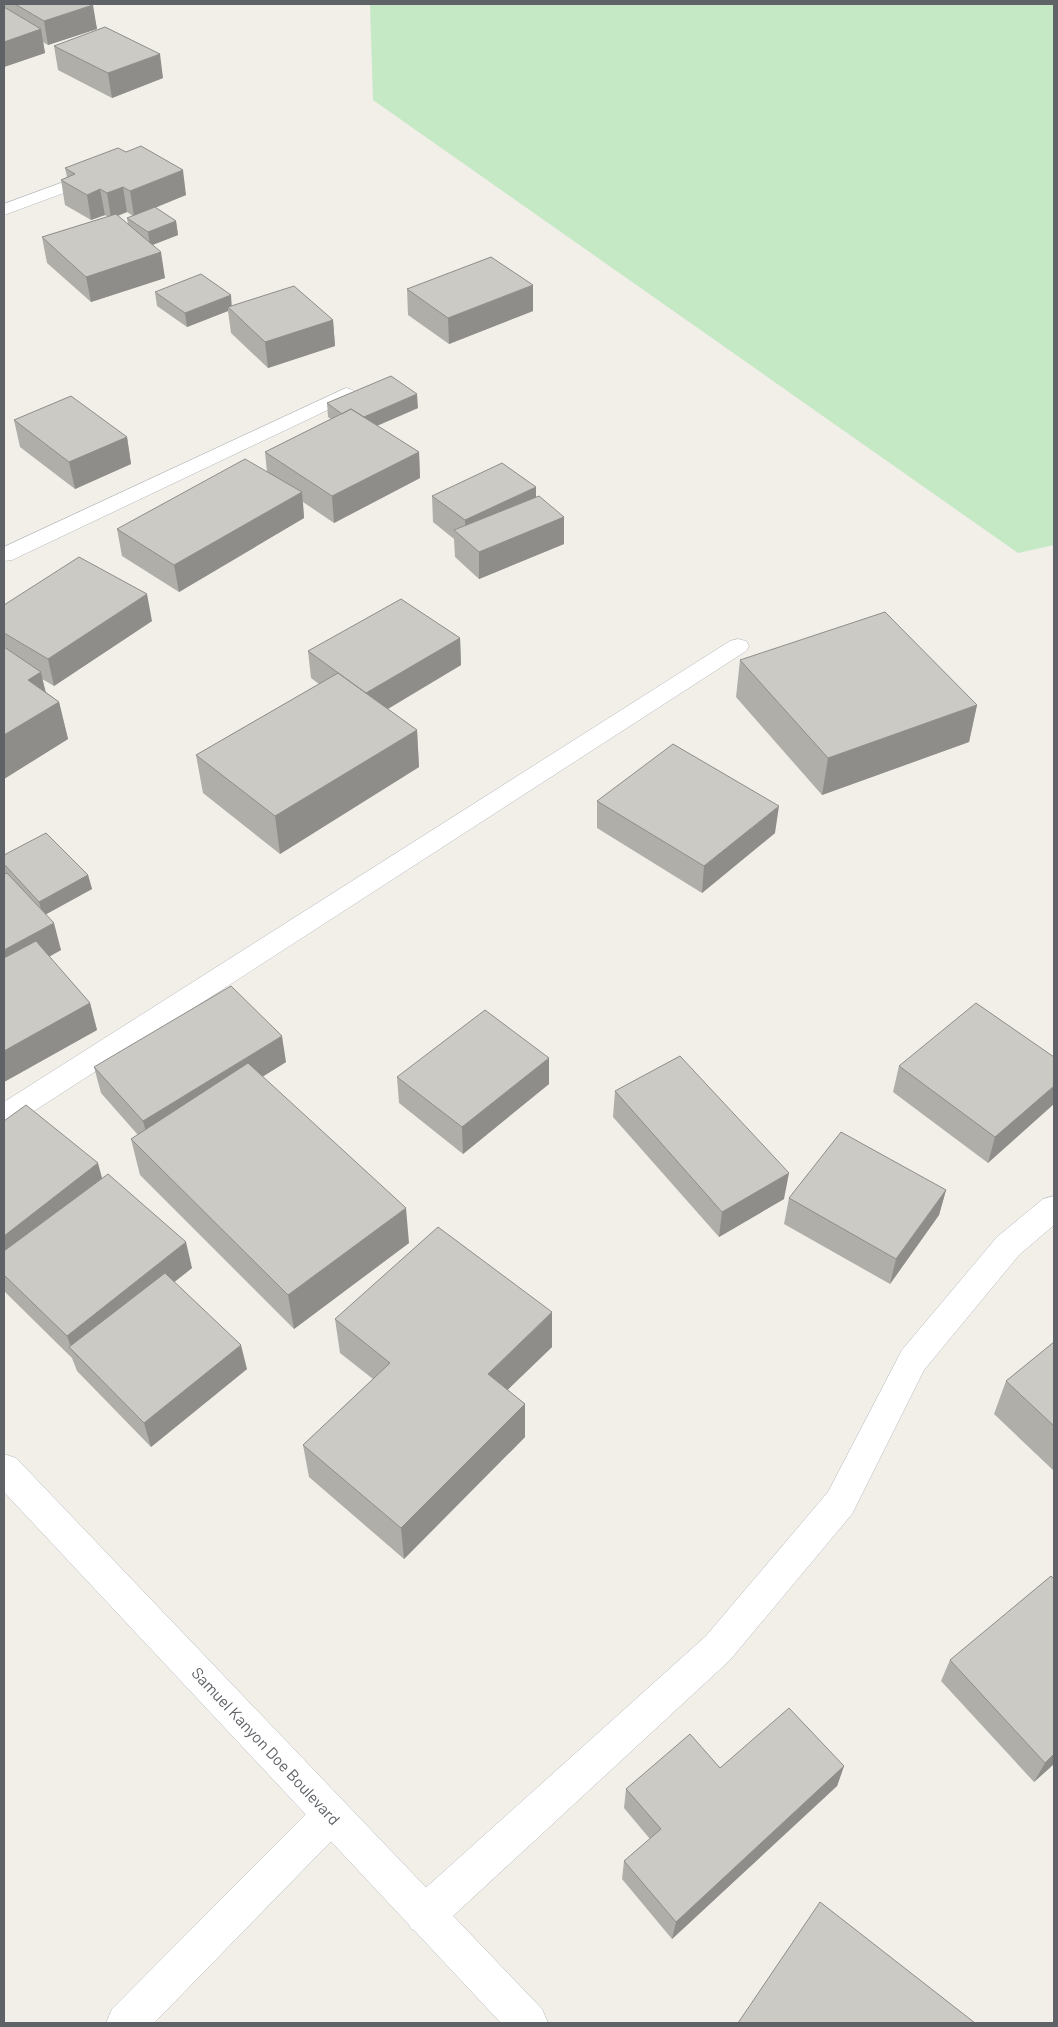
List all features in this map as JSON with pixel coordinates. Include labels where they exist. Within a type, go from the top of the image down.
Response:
[{"type":"street","points":[[4,210],[97,174]]},
{"type":"street","points":[[4,555],[346,394]]},
{"type":"street","points":[[4,1116],[738,646]]},
{"type":"street","points":[[425,1915],[718,1648],[840,1503],[913,1360],[1008,1246],[1054,1208]]},
{"type":"street","name":"Samuel Kanyon Doe Boulevard","points":[[4,1468],[528,2023]]},
{"type":"street","points":[[126,2023],[331,1815]]},
{"type":"green space","points":[[370,4],[1054,4],[1054,545],[1018,553],[373,100]]},
{"type":"building","points":[[15,4],[91,4],[93,5],[44,21]]},
{"type":"building","points":[[4,7],[41,29],[4,42]]},
{"type":"building","points":[[105,27],[160,54],[108,73],[54,46]]},
{"type":"building","points":[[141,146],[183,170],[130,191],[123,187],[107,193],[100,189],[87,195],[61,180],[75,174],[65,168],[118,148],[126,152]]},
{"type":"building","points":[[155,207],[176,221],[148,232],[127,218]]},
{"type":"building","points":[[116,214],[161,252],[86,277],[42,237]]},
{"type":"building","points":[[491,257],[533,285],[448,318],[407,289]]},
{"type":"building","points":[[201,274],[231,295],[185,313],[155,292]]},
{"type":"building","points":[[294,286],[333,320],[265,342],[228,307]]},
{"type":"building","points":[[391,376],[417,394],[364,417],[351,409],[342,414],[327,403]]},
{"type":"building","points":[[71,396],[127,437],[69,462],[14,420]]},
{"type":"building","points":[[351,409],[419,452],[332,496],[265,452]]},
{"type":"building","points":[[245,459],[302,492],[174,565],[117,529]]},
{"type":"building","points":[[502,463],[536,487],[465,520],[432,496]]},
{"type":"building","points":[[539,496],[564,517],[479,552],[454,530]]},
{"type":"building","points":[[79,557],[147,594],[48,659],[4,633],[4,605]]},
{"type":"building","points":[[401,599],[460,638],[366,693],[308,651]]},
{"type":"building","points":[[885,612],[977,705],[828,758],[740,660]]},
{"type":"building","points":[[4,647],[41,672],[28,680],[59,702],[4,735]]},
{"type":"building","points":[[338,673],[417,730],[275,816],[196,755]]},
{"type":"building","points":[[673,744],[779,806],[704,866],[597,801]]},
{"type":"building","points":[[46,833],[88,875],[39,902],[4,864],[4,855]]},
{"type":"building","points":[[7,873],[54,923],[4,950],[4,874]]},
{"type":"building","points":[[36,941],[90,1003],[4,1051],[4,958]]},
{"type":"building","points":[[231,986],[282,1036],[143,1121],[94,1067]]},
{"type":"building","points":[[976,1003],[1054,1057],[1054,1086],[995,1137],[899,1066]]},
{"type":"building","points":[[485,1010],[549,1058],[462,1127],[397,1077]]},
{"type":"building","points":[[680,1056],[789,1173],[722,1212],[615,1091]]},
{"type":"building","points":[[248,1063],[406,1208],[288,1295],[131,1139]]},
{"type":"building","points":[[26,1105],[98,1163],[4,1236],[4,1121]]},
{"type":"building","points":[[841,1132],[946,1190],[896,1259],[789,1198]]},
{"type":"building","points":[[108,1174],[186,1242],[67,1336],[4,1275],[4,1251]]},
{"type":"building","points":[[438,1227],[552,1312],[488,1374],[525,1404],[401,1528],[303,1445],[390,1363],[335,1319]]},
{"type":"building","points":[[165,1273],[241,1345],[144,1423],[69,1347]]},
{"type":"building","points":[[1054,1342],[1054,1426],[1006,1381]]},
{"type":"building","points":[[1051,1576],[1054,1579],[1054,1754],[1045,1763],[950,1660]]},
{"type":"building","points":[[789,1708],[844,1766],[676,1922],[624,1861],[661,1829],[626,1789],[690,1734],[720,1768]]},
{"type":"building","points":[[820,1902],[975,2023],[738,2023]]}]
